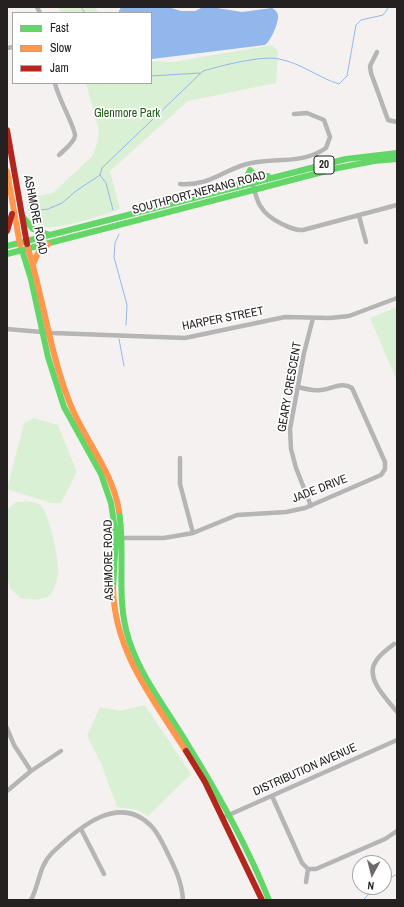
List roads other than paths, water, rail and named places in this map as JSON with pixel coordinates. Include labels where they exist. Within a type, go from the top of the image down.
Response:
[{"type":"main road","name":"ASHMORE ROAD","points":[[7,130],[26,241],[26,264],[46,332],[64,407],[74,428],[96,464],[106,487],[119,538],[120,601],[129,642],[143,672],[230,814],[269,900]]},
{"type":"main road","name":"SOUTHPORT-NERANG ROAD","points":[[7,246],[230,189],[254,186],[277,177],[346,159],[397,153]]},
{"type":"main road","name":"SOUTHPORT-NERANG ROAD","points":[[9,253],[254,186],[364,162],[397,158]]},
{"type":"main road","points":[[249,167],[258,177],[277,177]]},
{"type":"main road","points":[[230,189],[245,181],[249,167]]},
{"type":"main road","name":"ASHMORE ROAD","points":[[7,171],[19,243],[25,249],[33,264],[42,296],[46,332]]},
{"type":"main road","points":[[7,231],[13,210]]},
{"type":"main road","points":[[22,217],[33,229],[50,235]]},
{"type":"main road","points":[[33,264],[38,253],[50,243]]},
{"type":"main road","points":[[9,253],[26,264]]},
{"type":"main road","name":"ASHMORE ROAD","points":[[119,538],[113,600],[117,624],[125,650],[136,672],[205,782],[262,900]]},
{"type":"street","points":[[377,52],[370,66],[371,73],[388,120],[397,122]]},
{"type":"street","points":[[55,84],[62,105],[74,128],[75,135],[72,142],[59,155]]},
{"type":"street","points":[[180,184],[193,185],[207,182],[235,168],[249,167],[262,161],[293,160],[312,155],[326,148],[330,137],[324,120],[307,113],[294,114]]},
{"type":"street","points":[[249,167],[262,212],[270,219],[293,229],[303,230],[397,205]]},
{"type":"street","points":[[359,216],[366,242]]},
{"type":"street","name":"HARPER STREET","points":[[7,329],[185,338],[285,317],[330,318],[349,316],[397,298]]},
{"type":"street","name":"GEARY CRESCENT","points":[[311,506],[296,468],[291,449],[290,429],[313,318]]},
{"type":"street","name":"JADE DRIVE","points":[[119,538],[164,538],[193,533],[237,515],[286,512],[311,506],[381,475],[385,469],[385,462],[352,388],[346,384],[321,390],[298,387]]},
{"type":"street","points":[[180,458],[180,484],[193,533]]},
{"type":"street","points":[[394,644],[376,660],[372,672],[376,684],[397,712]]},
{"type":"street","points":[[7,728],[14,745],[31,771]]},
{"type":"street","name":"DISTRIBUTION AVENUE","points":[[222,818],[397,740]]},
{"type":"street","points":[[7,791],[31,771],[61,751]]},
{"type":"street","points":[[272,796],[302,863],[308,869],[316,869],[386,838],[397,831]]},
{"type":"street","points":[[31,900],[43,868],[49,857],[81,829],[102,815],[115,812],[130,814],[143,820],[156,832],[181,882],[183,900]]},
{"type":"street","points":[[81,829],[104,874]]},
{"type":"street","points":[[306,882],[308,869]]},
{"type":"water","points":[[121,7],[168,7],[181,11],[195,11],[201,8],[211,7],[242,12],[272,8],[277,12],[278,18],[272,36],[265,45],[152,59],[152,12],[118,12]]},
{"type":"waterway","points":[[81,7],[84,12]]},
{"type":"waterway","points":[[113,210],[106,183],[100,175],[102,168],[203,71],[220,66],[262,58],[272,58],[295,64],[339,84],[347,76],[356,25],[361,20],[383,15],[389,7]]},
{"type":"waterway","points":[[152,76],[200,73]]},
{"type":"waterway","points":[[34,211],[48,209],[62,203],[76,191],[100,175]]},
{"type":"waterway","points":[[119,234],[115,243],[114,257],[127,305],[126,325]]},
{"type":"waterway","points":[[119,339],[124,366]]},
{"type":"waterway","points":[[392,877],[397,874]]},
{"type":"waterway","points":[[363,900],[368,895]]},
{"type":"park label","name":"Glenmore Park","points":[[127,114]]}]
